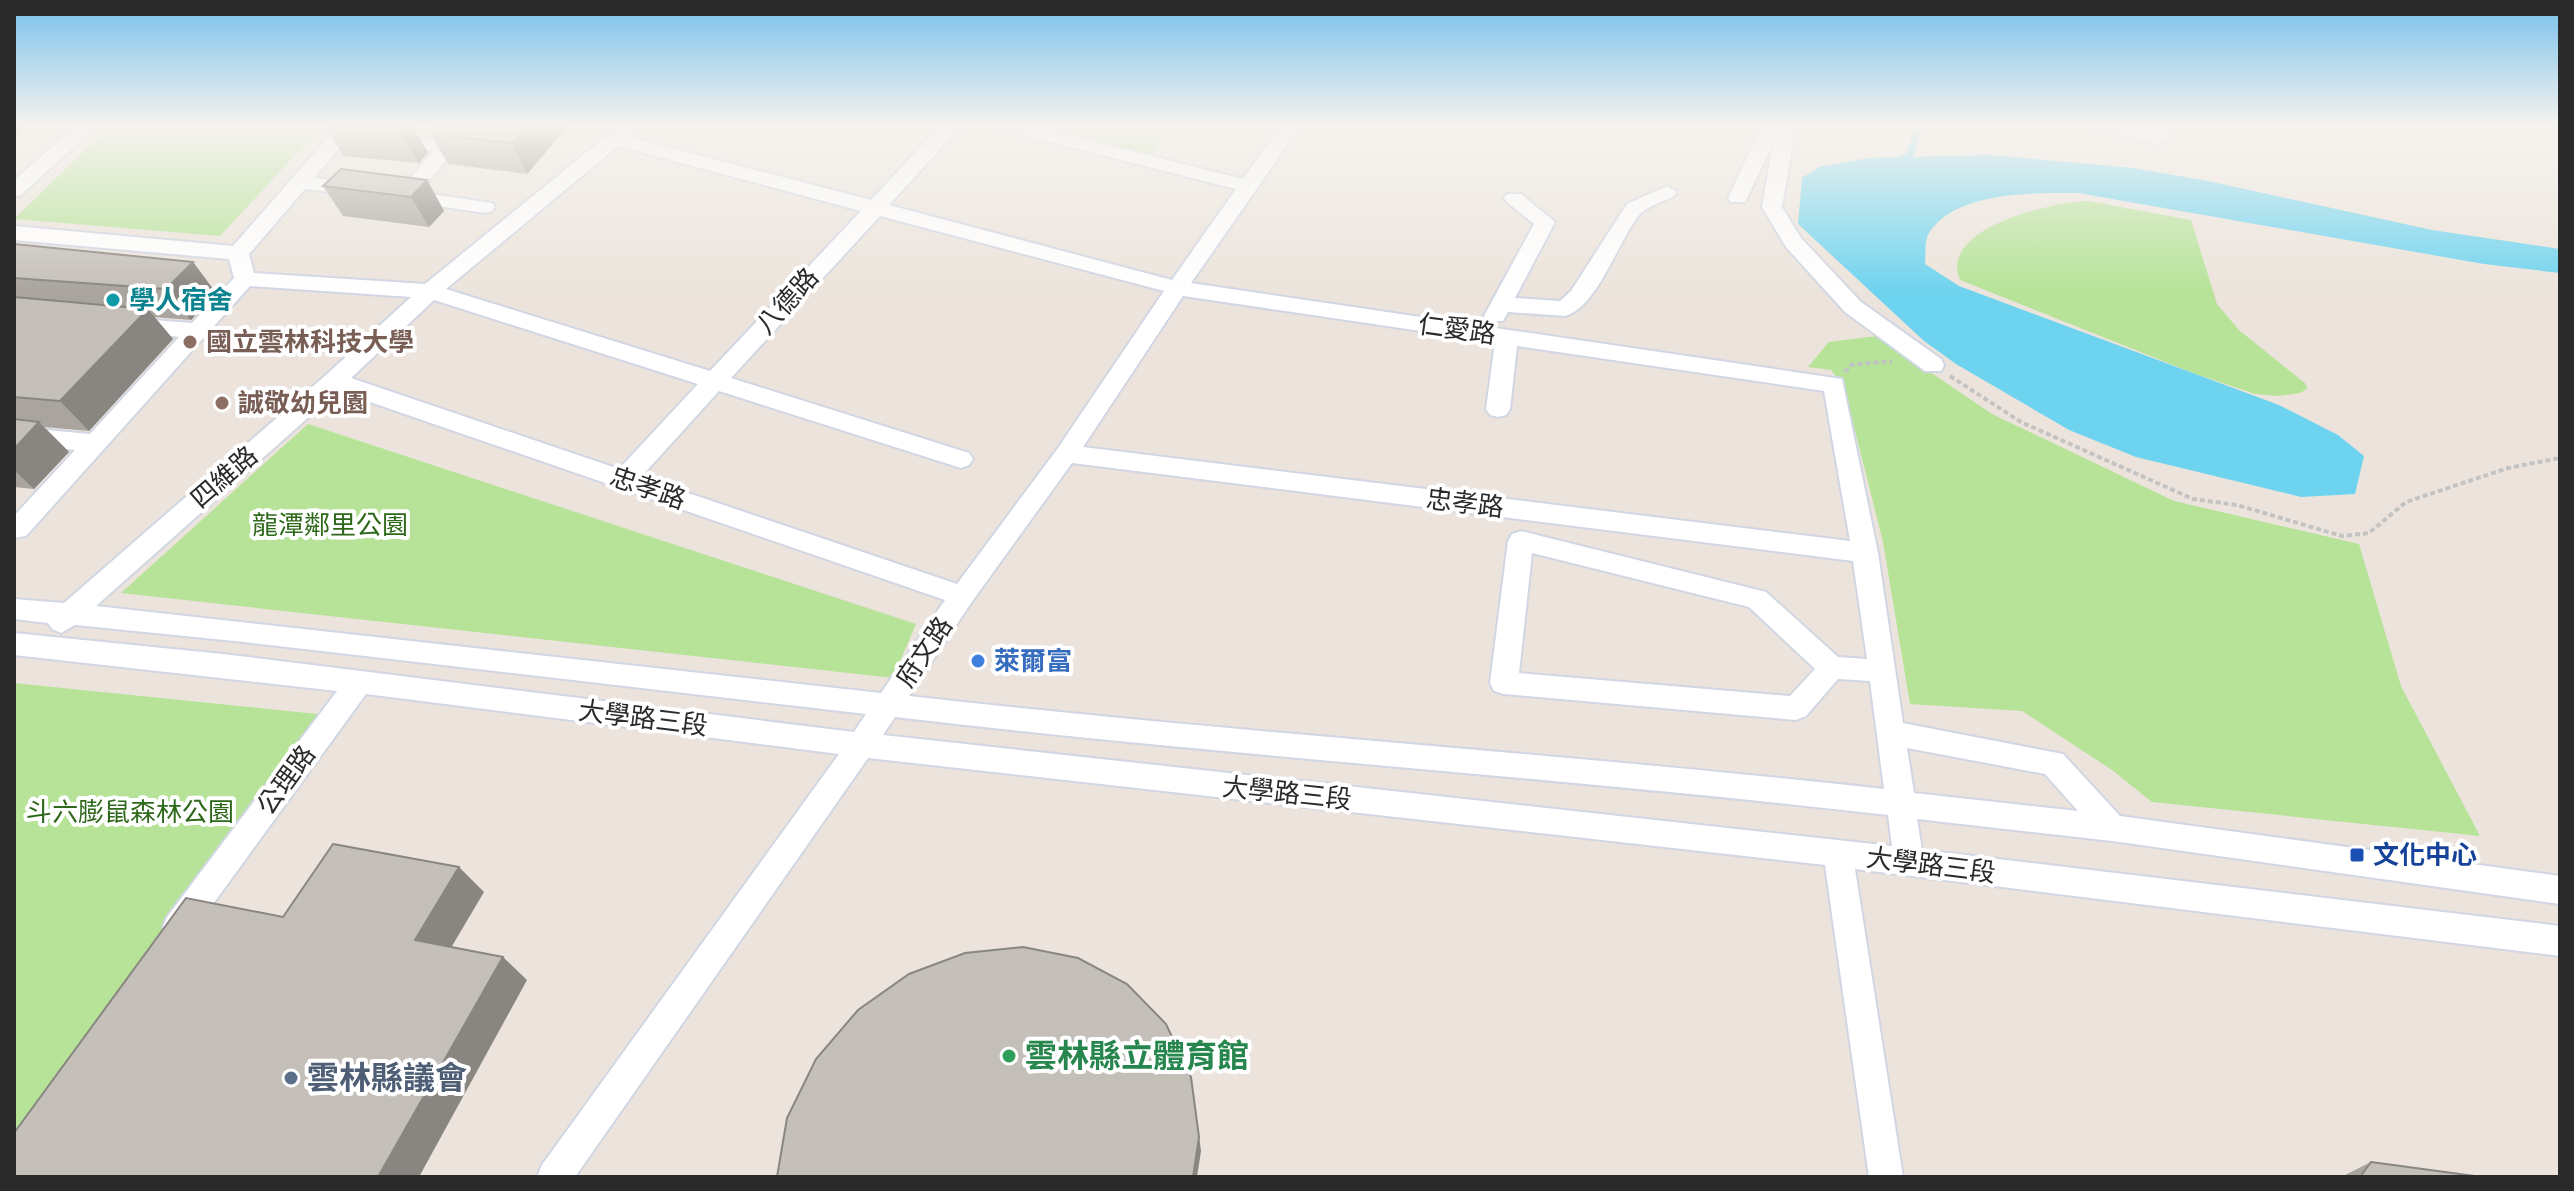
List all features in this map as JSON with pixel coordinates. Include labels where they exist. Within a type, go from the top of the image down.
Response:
[{"type":"street","points":[[389,194],[406,181]]},
{"type":"street","name":"四維路","points":[[28,646],[334,381],[430,291],[564,181]]},
{"type":"street","name":"仁愛路","points":[[788,181],[1177,288],[1834,385]]},
{"type":"street","name":"八德路","points":[[623,480],[898,181]]},
{"type":"street","points":[[1226,181],[1248,186]]},
{"type":"street","name":"府文路","points":[[554,1177],[861,745],[962,596],[1066,454],[1252,181]]},
{"type":"street","points":[[1738,198],[1746,181]]},
{"type":"street","points":[[1777,181],[1772,207],[1793,242],[1853,307],[1933,365]]},
{"type":"street","points":[[238,253],[300,182],[485,207]]},
{"type":"street","points":[[1502,304],[1565,309],[1579,296],[1634,208],[1667,192]]},
{"type":"street","points":[[1498,409],[1496,335],[1502,304],[1545,222],[1514,198]]},
{"type":"street","points":[[14,233],[238,253]]},
{"type":"street","points":[[238,253],[245,279]]},
{"type":"street","points":[[245,279],[430,291],[961,459]]},
{"type":"street","points":[[17,529],[245,279]]},
{"type":"street","points":[[106,323],[198,331]]},
{"type":"street","name":"忠孝路","points":[[334,381],[962,596]]},
{"type":"street","points":[[1834,385],[1865,553],[1909,862]]},
{"type":"street","points":[[14,435],[96,443]]},
{"type":"street","name":"忠孝路","points":[[1066,454],[1865,553]]},
{"type":"street","points":[[1832,668],[1796,708],[1504,683],[1521,541],[1757,599],[1832,668],[1881,671]]},
{"type":"street","name":"大學路三段","points":[[14,609],[244,631],[1069,726],[1733,785],[2112,828],[2560,890]]},
{"type":"street","name":"大學路三段","points":[[28,646],[223,665],[861,745],[1909,862],[2560,941]]},
{"type":"street","name":"公理路","points":[[163,947],[359,682]]},
{"type":"street","points":[[1891,733],[2053,763],[2112,828]]},
{"type":"street","points":[[1838,854],[1886,1177]]},
{"type":"path","points":[[1834,385],[1851,365],[1900,360],[1933,365],[2021,422],[2193,499],[2237,505],[2342,536],[2369,533],[2406,502],[2508,468],[2560,458]]},
{"type":"green space","points":[[54,181],[271,181],[220,236],[14,219]]},
{"type":"green space","points":[[2088,201],[2191,220],[2217,304],[2239,330],[2306,384],[2307,389],[2279,396],[2255,394],[2193,373],[1960,280],[1958,262],[1966,246],[1981,232],[2002,221],[2050,206]]},
{"type":"green space","points":[[1877,336],[1992,414],[2174,501],[2359,544],[2401,686],[2480,836],[2152,802],[2112,770],[2022,711],[1910,704],[1883,542],[1844,387],[1831,370],[1808,367],[1829,342]]},
{"type":"green space","name":"龍潭鄰里公園","points":[[308,424],[916,624],[893,678],[121,593]]},
{"type":"green space","name":"斗六膨鼠森林公園","points":[[14,683],[346,717],[14,1161]]},
{"type":"water","points":[[1802,181],[2206,181],[2432,230],[2560,249],[2560,273],[2484,264],[2078,193],[2040,193],[1976,202],[1941,219],[1929,233],[1925,264],[1959,286],[2279,405],[2338,435],[2364,456],[2355,494],[2301,497],[2136,457],[2069,430],[1956,364],[1924,341],[1798,224]]},
{"type":"building","points":[[329,181],[426,181],[411,197],[323,186]]},
{"type":"building","points":[[14,244],[193,262],[166,289],[14,278]]},
{"type":"building","points":[[14,297],[148,309],[60,401],[14,397]]},
{"type":"building","points":[[14,419],[39,422],[14,449]]},
{"type":"building","name":"雲林縣議會","points":[[333,844],[459,867],[415,940],[503,957],[378,1177],[14,1177],[14,1133],[186,898],[283,917]]},
{"type":"building","name":"雲林縣立體育館","points":[[1023,947],[1078,958],[1127,984],[1166,1024],[1191,1077],[1199,1137],[1193,1177],[777,1177],[787,1118],[816,1059],[858,1010],[909,974],[965,953]]},
{"type":"building","points":[[2371,1162],[2482,1177],[2360,1177]]},
{"type":"place","name":"學人宿舍","points":[[113,300]]},
{"type":"place","name":"國立雲林科技大學","points":[[190,342]]},
{"type":"place","name":"誠敬幼兒園","points":[[222,403]]},
{"type":"place","name":"萊爾富","points":[[978,661]]},
{"type":"place","name":"文化中心","points":[[2357,855]]},
{"type":"place","name":"雲林縣立體育館","points":[[1009,1056]]},
{"type":"place","name":"雲林縣議會","points":[[291,1078]]}]
